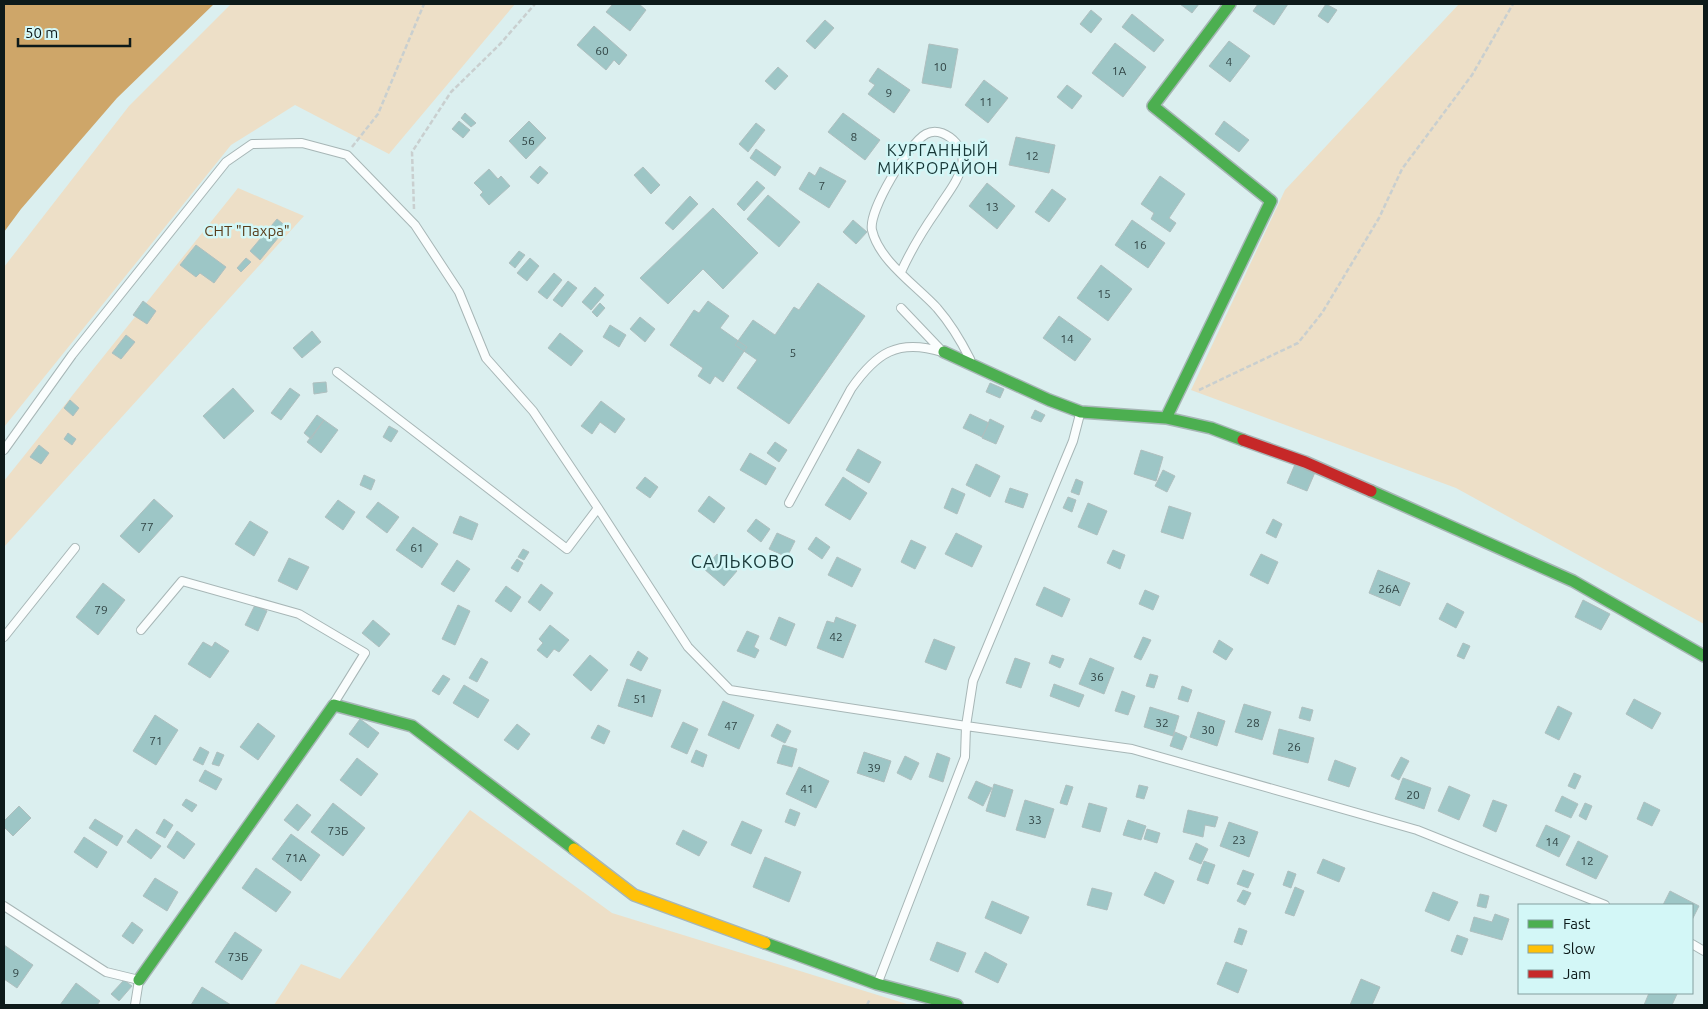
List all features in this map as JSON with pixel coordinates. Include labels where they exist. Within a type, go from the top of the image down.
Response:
[{"type":"street","points":[[1166,418],[1272,202],[1153,106],[1230,4]]},
{"type":"street","points":[[944,352],[1049,400],[1081,412],[1166,418],[1211,428],[1305,462],[1573,581],[1704,656]]},
{"type":"street","points":[[139,980],[334,705],[412,726],[634,895],[877,984],[957,1005]]},
{"type":"lane","points":[[901,272],[915,242],[955,182],[963,162],[962,152],[958,145],[948,135],[940,132],[927,133],[916,143],[876,206],[872,228],[876,241],[891,262],[901,272],[937,308],[947,321],[974,367]]},
{"type":"lane","points":[[4,450],[72,355],[226,162],[252,144],[302,142],[347,155],[415,225],[459,292],[486,358],[533,411],[688,647],[730,690],[1141,752],[1417,830],[1602,904]]},
{"type":"lane","points":[[901,308],[944,352]]},
{"type":"lane","points":[[789,503],[851,389],[869,366],[885,352],[899,347],[927,347],[944,352]]},
{"type":"lane","points":[[337,372],[568,549],[598,508]]},
{"type":"lane","points":[[877,984],[965,757],[966,726],[973,681],[1073,441],[1081,412]]},
{"type":"lane","points":[[4,637],[74,548]]},
{"type":"lane","points":[[141,630],[182,581],[299,614],[365,652],[334,705]]},
{"type":"lane","points":[[4,906],[106,972],[139,980],[135,1005]]},
{"type":"lane","points":[[1693,945],[1704,951]]},
{"type":"path","points":[[347,155],[378,114],[424,4]]},
{"type":"path","points":[[415,225],[412,152],[451,92],[502,44],[535,4]]},
{"type":"path","points":[[1173,403],[1298,343],[1322,313],[1378,218],[1402,169],[1472,74],[1513,4]]},
{"type":"green space","points":[[231,4],[515,4],[389,154],[295,105],[231,145],[4,427],[4,267],[129,106]]},
{"type":"green space","points":[[1459,4],[1704,4],[1704,624],[1456,488],[1191,390],[1285,190]]},
{"type":"green space","name":"СНТ \"Пахра\"","points":[[238,188],[304,216],[4,547],[4,481]]},
{"type":"green space","points":[[470,810],[612,913],[910,1005],[274,1005],[301,964],[340,979]]},
{"type":"shaded area","points":[[4,4],[214,4],[117,98],[21,209],[4,232]]},
{"type":"building","points":[[613,4],[639,4],[646,10],[630,31],[606,12]]},
{"type":"building","points":[[1180,4],[1199,4],[1192,13]]},
{"type":"building","points":[[1258,4],[1288,4],[1274,25],[1253,11]]},
{"type":"building","points":[[1326,4],[1337,10],[1328,23],[1318,16]]},
{"type":"building","points":[[1091,10],[1102,19],[1091,33],[1080,24]]},
{"type":"building","points":[[1132,14],[1164,40],[1154,52],[1122,27]]},
{"type":"building","points":[[825,20],[834,28],[815,49],[806,41]]},
{"type":"building","points":[[594,26],[627,55],[619,65],[614,60],[606,70],[577,45]]},
{"type":"building","points":[[1229,41],[1250,56],[1230,82],[1209,66]]},
{"type":"building","points":[[1115,43],[1146,67],[1123,97],[1092,73]]},
{"type":"building","points":[[929,44],[958,49],[951,88],[922,83]]},
{"type":"building","points":[[778,67],[788,76],[775,90],[765,81]]},
{"type":"building","points":[[878,68],[910,90],[894,113],[868,94],[875,85],[869,81]]},
{"type":"building","points":[[984,80],[1008,98],[988,123],[965,105]]},
{"type":"building","points":[[1067,85],[1082,96],[1072,109],[1057,97]]},
{"type":"building","points":[[465,113],[476,123],[471,127],[461,118]]},
{"type":"building","points":[[843,113],[880,140],[865,160],[828,132]]},
{"type":"building","points":[[459,121],[470,130],[463,138],[452,129]]},
{"type":"building","points":[[529,121],[546,138],[526,159],[509,141]]},
{"type":"building","points":[[1224,121],[1249,140],[1239,152],[1215,134]]},
{"type":"building","points":[[756,123],[765,130],[748,152],[739,144]]},
{"type":"building","points":[[1016,137],[1055,145],[1049,173],[1009,165]]},
{"type":"building","points":[[756,149],[781,167],[775,176],[750,158]]},
{"type":"building","points":[[540,166],[548,173],[538,184],[530,177]]},
{"type":"building","points":[[643,167],[660,185],[651,194],[634,175]]},
{"type":"building","points":[[820,167],[846,181],[829,208],[799,189],[809,172],[815,176]]},
{"type":"building","points":[[489,169],[498,179],[501,176],[510,186],[489,205],[480,195],[483,192],[474,183]]},
{"type":"building","points":[[1160,176],[1185,194],[1169,218],[1176,223],[1170,232],[1151,219],[1154,213],[1141,204]]},
{"type":"building","points":[[757,181],[765,188],[744,211],[737,204]]},
{"type":"building","points":[[987,183],[1015,206],[997,229],[969,206]]},
{"type":"building","points":[[1052,189],[1066,199],[1049,222],[1035,212]]},
{"type":"building","points":[[768,195],[800,222],[779,247],[747,219]]},
{"type":"building","points":[[690,196],[698,204],[673,230],[665,223]]},
{"type":"building","points":[[713,208],[758,253],[723,289],[703,269],[668,304],[640,278]]},
{"type":"building","points":[[277,219],[287,227],[260,260],[250,251]]},
{"type":"building","points":[[853,220],[867,232],[856,244],[843,232]]},
{"type":"building","points":[[1132,220],[1165,243],[1148,268],[1115,245]]},
{"type":"building","points":[[196,245],[226,267],[214,283],[200,273],[196,277],[180,265]]},
{"type":"building","points":[[519,251],[525,255],[515,268],[509,263]]},
{"type":"building","points":[[246,258],[251,262],[241,272],[237,268]]},
{"type":"building","points":[[530,258],[539,266],[527,281],[517,273]]},
{"type":"building","points":[[1101,265],[1132,289],[1108,321],[1077,298]]},
{"type":"building","points":[[554,273],[562,280],[547,299],[538,292]]},
{"type":"building","points":[[568,281],[577,288],[562,307],[553,300]]},
{"type":"building","points":[[818,283],[865,316],[789,424],[737,388],[757,360],[735,345],[753,320],[775,335],[794,307],[799,310]]},
{"type":"building","points":[[595,287],[604,295],[591,310],[582,302]]},
{"type":"building","points":[[143,301],[156,311],[147,324],[133,315]]},
{"type":"building","points":[[708,301],[729,316],[720,328],[747,347],[723,382],[715,376],[710,384],[698,376],[703,368],[670,345],[694,310],[699,313]]},
{"type":"building","points":[[600,303],[605,308],[597,317],[592,312]]},
{"type":"building","points":[[1059,316],[1091,339],[1075,361],[1043,338]]},
{"type":"building","points":[[640,317],[655,329],[645,342],[630,329]]},
{"type":"building","points":[[610,325],[626,335],[619,347],[603,337]]},
{"type":"building","points":[[312,331],[321,342],[302,358],[293,348]]},
{"type":"building","points":[[560,333],[583,351],[571,366],[548,348]]},
{"type":"building","points":[[126,335],[135,342],[121,359],[112,353]]},
{"type":"building","points":[[326,382],[327,392],[314,394],[313,383]]},
{"type":"building","points":[[990,383],[1004,389],[1000,398],[986,392]]},
{"type":"building","points":[[233,388],[254,411],[224,439],[203,416]]},
{"type":"building","points":[[290,388],[300,395],[281,420],[271,413]]},
{"type":"building","points":[[70,400],[79,408],[73,416],[64,408]]},
{"type":"building","points":[[601,401],[625,419],[615,433],[600,422],[592,434],[581,426]]},
{"type":"building","points":[[1035,410],[1045,415],[1041,422],[1031,418]]},
{"type":"building","points":[[970,414],[989,423],[982,437],[963,428]]},
{"type":"building","points":[[317,415],[324,420],[311,439],[304,433]]},
{"type":"building","points":[[990,419],[1004,426],[996,444],[982,438]]},
{"type":"building","points":[[324,420],[338,430],[321,453],[307,442]]},
{"type":"building","points":[[389,426],[398,431],[391,442],[383,437]]},
{"type":"building","points":[[68,433],[76,439],[72,445],[64,439]]},
{"type":"building","points":[[775,442],[787,450],[779,462],[767,453]]},
{"type":"building","points":[[39,445],[49,453],[41,464],[30,457]]},
{"type":"building","points":[[858,449],[881,462],[869,483],[846,470]]},
{"type":"building","points":[[1141,450],[1163,457],[1156,481],[1134,474]]},
{"type":"building","points":[[750,453],[776,468],[766,485],[740,470]]},
{"type":"building","points":[[1296,462],[1316,470],[1307,491],[1287,483]]},
{"type":"building","points":[[976,464],[1000,476],[990,497],[966,485]]},
{"type":"building","points":[[1163,470],[1175,476],[1167,492],[1155,486]]},
{"type":"building","points":[[364,475],[375,480],[371,490],[360,485]]},
{"type":"building","points":[[645,477],[658,487],[650,498],[636,488]]},
{"type":"building","points":[[843,477],[867,493],[850,520],[825,505]]},
{"type":"building","points":[[1076,479],[1083,482],[1079,495],[1071,492]]},
{"type":"building","points":[[952,488],[965,494],[957,514],[944,508]]},
{"type":"building","points":[[1010,488],[1028,494],[1023,508],[1005,502]]},
{"type":"building","points":[[709,496],[725,508],[714,523],[698,511]]},
{"type":"building","points":[[1068,497],[1076,500],[1072,512],[1063,508]]},
{"type":"building","points":[[154,499],[173,516],[139,553],[120,536]]},
{"type":"building","points":[[338,500],[355,512],[343,530],[325,517]]},
{"type":"building","points":[[378,502],[399,517],[387,533],[366,517]]},
{"type":"building","points":[[1088,503],[1107,511],[1097,535],[1078,527]]},
{"type":"building","points":[[1169,506],[1191,513],[1183,539],[1161,532]]},
{"type":"building","points":[[460,516],[478,524],[472,540],[453,533]]},
{"type":"building","points":[[756,519],[770,529],[761,542],[747,531]]},
{"type":"building","points":[[1273,519],[1282,524],[1276,538],[1266,533]]},
{"type":"building","points":[[250,521],[268,532],[254,556],[235,544]]},
{"type":"building","points":[[413,527],[438,544],[422,568],[396,550]]},
{"type":"building","points":[[777,533],[795,541],[787,557],[769,549]]},
{"type":"building","points":[[956,533],[982,546],[972,567],[945,554]]},
{"type":"building","points":[[816,537],[830,547],[822,559],[808,549]]},
{"type":"building","points":[[911,540],[926,547],[915,569],[901,562]]},
{"type":"building","points":[[523,549],[529,552],[524,560],[518,557]]},
{"type":"building","points":[[1113,550],[1125,555],[1120,569],[1107,563]]},
{"type":"building","points":[[717,554],[737,571],[724,586],[704,569]]},
{"type":"building","points":[[1261,554],[1278,562],[1268,584],[1250,575]]},
{"type":"building","points":[[837,557],[861,569],[852,587],[828,575]]},
{"type":"building","points":[[289,558],[309,567],[297,590],[278,581]]},
{"type":"building","points":[[517,559],[523,563],[518,572],[511,568]]},
{"type":"building","points":[[457,560],[470,569],[454,592],[441,584]]},
{"type":"building","points":[[1378,570],[1410,583],[1400,606],[1369,593]]},
{"type":"building","points":[[103,583],[125,600],[98,635],[76,617]]},
{"type":"building","points":[[541,584],[553,593],[540,611],[528,602]]},
{"type":"building","points":[[506,586],[521,597],[511,612],[495,601]]},
{"type":"building","points":[[1044,587],[1070,599],[1062,617],[1036,605]]},
{"type":"building","points":[[1145,590],[1159,596],[1153,610],[1139,604]]},
{"type":"building","points":[[1583,600],[1610,614],[1601,630],[1575,617]]},
{"type":"building","points":[[1447,603],[1464,612],[1456,628],[1439,619]]},
{"type":"building","points":[[255,605],[267,611],[258,631],[245,625]]},
{"type":"building","points":[[458,605],[470,611],[455,645],[442,639]]},
{"type":"building","points":[[779,617],[795,624],[786,646],[770,639]]},
{"type":"building","points":[[836,617],[856,625],[843,658],[817,648],[827,621],[834,623]]},
{"type":"building","points":[[373,620],[390,634],[379,647],[362,633]]},
{"type":"building","points":[[550,625],[569,640],[559,652],[554,649],[547,658],[537,650],[543,643],[539,639]]},
{"type":"building","points":[[747,631],[759,636],[754,647],[759,650],[755,658],[737,651]]},
{"type":"building","points":[[1143,637],[1151,640],[1141,660],[1134,657]]},
{"type":"building","points":[[934,639],[955,647],[946,670],[925,662]]},
{"type":"building","points":[[1219,640],[1233,649],[1226,660],[1213,652]]},
{"type":"building","points":[[203,642],[212,647],[215,642],[229,651],[210,678],[188,664]]},
{"type":"building","points":[[1463,643],[1470,646],[1464,659],[1457,656]]},
{"type":"building","points":[[638,651],[648,658],[641,671],[630,665]]},
{"type":"building","points":[[590,655],[608,670],[591,691],[573,675]]},
{"type":"building","points":[[1052,655],[1064,659],[1060,668],[1049,663]]},
{"type":"building","points":[[481,658],[488,662],[477,682],[469,678]]},
{"type":"building","points":[[1015,658],[1030,663],[1021,688],[1006,683]]},
{"type":"building","points":[[1090,658],[1114,668],[1104,694],[1079,684]]},
{"type":"building","points":[[1150,674],[1158,676],[1154,688],[1146,686]]},
{"type":"building","points":[[443,675],[450,679],[439,695],[432,691]]},
{"type":"building","points":[[627,679],[661,690],[652,717],[618,706]]},
{"type":"building","points":[[1054,684],[1084,695],[1079,707],[1050,696]]},
{"type":"building","points":[[464,685],[489,700],[478,718],[453,703]]},
{"type":"building","points":[[1182,686],[1192,690],[1188,702],[1178,699]]},
{"type":"building","points":[[1122,691],[1135,696],[1128,715],[1115,711]]},
{"type":"building","points":[[1634,699],[1661,713],[1652,729],[1626,714]]},
{"type":"building","points":[[723,701],[754,715],[739,749],[708,735]]},
{"type":"building","points":[[1244,704],[1271,712],[1262,740],[1235,732]]},
{"type":"building","points":[[1558,706],[1572,713],[1559,740],[1545,733]]},
{"type":"building","points":[[1150,707],[1179,716],[1173,736],[1144,727]]},
{"type":"building","points":[[1302,707],[1313,710],[1310,721],[1299,718]]},
{"type":"building","points":[[1198,712],[1225,721],[1217,746],[1190,737]]},
{"type":"building","points":[[155,715],[178,730],[156,765],[133,751]]},
{"type":"building","points":[[360,719],[379,733],[368,748],[349,734]]},
{"type":"building","points":[[683,722],[698,729],[687,754],[671,747]]},
{"type":"building","points":[[258,723],[275,736],[258,760],[240,747]]},
{"type":"building","points":[[517,724],[530,734],[518,750],[504,740]]},
{"type":"building","points":[[777,724],[791,731],[785,743],[771,736]]},
{"type":"building","points":[[598,725],[610,731],[604,744],[591,738]]},
{"type":"building","points":[[1279,729],[1314,738],[1308,763],[1273,754]]},
{"type":"building","points":[[1175,732],[1187,737],[1182,750],[1170,746]]},
{"type":"building","points":[[783,745],[797,749],[792,767],[777,763]]},
{"type":"building","points":[[200,747],[209,752],[203,765],[193,760]]},
{"type":"building","points":[[696,750],[707,755],[703,767],[691,762]]},
{"type":"building","points":[[217,752],[224,755],[219,766],[212,764]]},
{"type":"building","points":[[864,752],[891,761],[884,782],[857,773]]},
{"type":"building","points":[[937,753],[950,758],[943,782],[929,777]]},
{"type":"building","points":[[905,756],[919,763],[911,780],[897,773]]},
{"type":"building","points":[[1401,757],[1409,761],[1399,780],[1391,776]]},
{"type":"building","points":[[357,758],[378,774],[361,796],[340,780]]},
{"type":"building","points":[[1335,760],[1356,768],[1349,787],[1328,780]]},
{"type":"building","points":[[799,767],[829,781],[816,808],[786,794]]},
{"type":"building","points":[[205,770],[222,779],[216,790],[199,781]]},
{"type":"building","points":[[1574,773],[1581,776],[1575,789],[1568,786]]},
{"type":"building","points":[[1403,778],[1431,788],[1424,809],[1395,799]]},
{"type":"building","points":[[976,781],[992,788],[983,806],[968,798]]},
{"type":"building","points":[[994,784],[1013,790],[1005,817],[986,811]]},
{"type":"building","points":[[1066,785],[1073,787],[1067,805],[1060,803]]},
{"type":"building","points":[[1139,785],[1148,787],[1144,799],[1136,797]]},
{"type":"building","points":[[1449,786],[1470,795],[1459,820],[1438,811]]},
{"type":"building","points":[[1562,796],[1578,804],[1571,818],[1555,811]]},
{"type":"building","points":[[186,799],[197,805],[192,812],[182,805]]},
{"type":"building","points":[[1025,800],[1054,809],[1045,838],[1016,830]]},
{"type":"building","points":[[1493,800],[1507,805],[1496,832],[1483,826]]},
{"type":"building","points":[[1644,802],[1660,810],[1652,826],[1637,819]]},
{"type":"building","points":[[333,803],[365,828],[343,856],[311,832]]},
{"type":"building","points":[[1089,803],[1107,808],[1100,832],[1082,827]]},
{"type":"building","points":[[1585,803],[1592,806],[1586,820],[1579,816]]},
{"type":"building","points":[[297,804],[311,815],[298,831],[284,820]]},
{"type":"building","points":[[19,806],[31,818],[13,836],[4,827],[4,821]]},
{"type":"building","points":[[790,809],[800,813],[795,826],[785,822]]},
{"type":"building","points":[[1188,810],[1218,817],[1215,827],[1205,825],[1203,837],[1183,832]]},
{"type":"building","points":[[95,819],[123,836],[117,846],[89,828]]},
{"type":"building","points":[[164,819],[173,825],[165,838],[156,833]]},
{"type":"building","points":[[1128,820],[1146,826],[1141,840],[1123,835]]},
{"type":"building","points":[[742,821],[762,830],[751,854],[731,845]]},
{"type":"building","points":[[1229,822],[1258,832],[1249,857],[1220,846]]},
{"type":"building","points":[[1546,825],[1570,836],[1559,857],[1536,846]]},
{"type":"building","points":[[136,829],[161,846],[151,859],[127,842]]},
{"type":"building","points":[[1147,829],[1160,833],[1157,843],[1144,839]]},
{"type":"building","points":[[683,830],[707,842],[699,856],[676,844]]},
{"type":"building","points":[[177,831],[195,844],[184,859],[167,847]]},
{"type":"building","points":[[291,834],[320,855],[301,881],[272,859]]},
{"type":"building","points":[[84,837],[107,852],[97,868],[74,852]]},
{"type":"building","points":[[1578,841],[1608,856],[1596,879],[1566,865]]},
{"type":"building","points":[[1196,843],[1208,849],[1201,864],[1189,859]]},
{"type":"building","points":[[765,857],[801,872],[789,902],[753,887]]},
{"type":"building","points":[[1323,859],[1345,868],[1339,882],[1317,873]]},
{"type":"building","points":[[1204,861],[1215,865],[1208,884],[1197,880]]},
{"type":"building","points":[[256,868],[291,892],[276,912],[242,888]]},
{"type":"building","points":[[1243,870],[1254,874],[1248,888],[1237,884]]},
{"type":"building","points":[[1288,871],[1296,874],[1291,888],[1283,885]]},
{"type":"building","points":[[1155,872],[1174,881],[1164,904],[1144,895]]},
{"type":"building","points":[[155,878],[178,892],[167,911],[143,896]]},
{"type":"building","points":[[1295,887],[1304,891],[1294,916],[1285,913]]},
{"type":"building","points":[[1092,888],[1112,893],[1107,910],[1087,905]]},
{"type":"building","points":[[1243,890],[1251,893],[1245,905],[1237,901]]},
{"type":"building","points":[[1670,891],[1699,906],[1693,918],[1693,904],[1664,904]]},
{"type":"building","points":[[1433,892],[1458,902],[1449,921],[1425,911]]},
{"type":"building","points":[[1480,894],[1489,896],[1486,908],[1477,906]]},
{"type":"building","points":[[992,901],[1029,917],[1021,934],[985,918]]},
{"type":"building","points":[[1495,914],[1509,919],[1502,940],[1470,931],[1474,917],[1492,922]]},
{"type":"building","points":[[132,922],[143,930],[133,944],[122,936]]},
{"type":"building","points":[[1239,928],[1247,931],[1242,945],[1234,942]]},
{"type":"building","points":[[235,932],[262,950],[242,980],[215,962]]},
{"type":"building","points":[[1457,935],[1468,939],[1462,955],[1451,951]]},
{"type":"building","points":[[937,942],[966,953],[958,972],[930,960]]},
{"type":"building","points":[[4,945],[33,965],[17,988],[4,979]]},
{"type":"building","points":[[985,952],[1007,964],[998,983],[975,972]]},
{"type":"building","points":[[1226,962],[1247,970],[1238,993],[1217,984]]},
{"type":"building","points":[[1361,979],[1380,987],[1372,1005],[1350,1005]]},
{"type":"building","points":[[124,980],[132,986],[119,1001],[111,994]]},
{"type":"building","points":[[76,983],[100,1001],[97,1005],[60,1005]]},
{"type":"building","points":[[202,987],[231,1005],[191,1005]]},
{"type":"building","points":[[1649,994],[1677,994],[1672,1005],[1644,1005]]},
{"type":"traffic: fast","points":[[1166,418],[1271,201],[1153,106],[1230,4]]},
{"type":"traffic: fast","points":[[944,352],[1049,400],[1081,412],[1166,418],[1211,428],[1243,440]]},
{"type":"traffic: fast","points":[[1371,491],[1573,581],[1704,656]]},
{"type":"traffic: fast","points":[[139,980],[334,705],[412,726],[574,849]]},
{"type":"traffic: fast","points":[[765,943],[877,984],[957,1005]]},
{"type":"traffic: slow","points":[[574,849],[634,895],[765,943]]},
{"type":"traffic: jam","points":[[1243,440],[1305,462],[1371,491]]},
{"type":"district","name":"КУРГАННЫЙ МИКРОРАЙОН","points":[[938,159]]},
{"type":"district","name":"САЛЬКОВО","points":[[743,561]]}]
